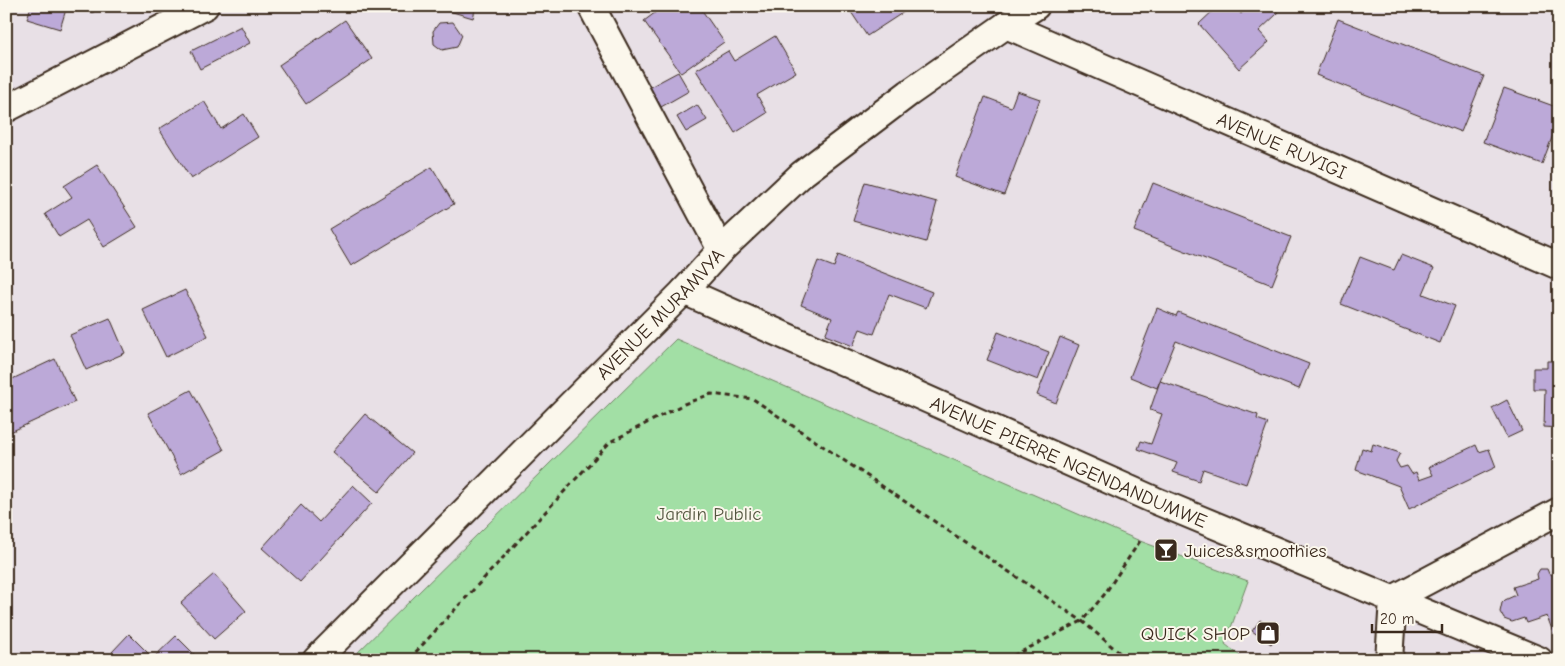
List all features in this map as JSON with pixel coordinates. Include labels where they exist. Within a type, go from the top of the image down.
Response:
[{"type":"street","points":[[6,109],[205,6]]},
{"type":"street","points":[[591,6],[721,250]]},
{"type":"street","name":"AVENUE MURAMVYA","points":[[323,657],[684,291],[721,250],[802,174],[909,93],[1036,6]]},
{"type":"street","name":"AVENUE RUYIGI","points":[[1006,25],[1559,266]]},
{"type":"street","name":"AVENUE PIERRE NGENDANDUMWE","points":[[684,291],[1154,500],[1539,660]]},
{"type":"street","points":[[1389,660],[1393,599],[1559,511]]},
{"type":"path","points":[[412,660],[414,655],[480,582],[610,442],[684,404],[711,394],[754,399],[1082,621],[1128,660]]},
{"type":"path","points":[[1005,660],[1082,621],[1104,595],[1140,541]]},
{"type":"green space","name":"Jardin Public","points":[[676,339],[1140,541],[1248,581],[1225,644],[1245,660],[350,660]]},
{"type":"building","points":[[31,6],[67,6],[60,29],[27,19]]},
{"type":"building","points":[[73,6],[95,6],[93,13]]},
{"type":"building","points":[[432,6],[476,6],[473,18]]},
{"type":"building","points":[[664,6],[699,6],[724,42],[681,73],[644,21]]},
{"type":"building","points":[[847,6],[913,6],[867,36]]},
{"type":"building","points":[[1218,6],[1234,6],[1241,14],[1249,6],[1272,6],[1278,13],[1259,31],[1269,42],[1239,69],[1199,24]]},
{"type":"building","points":[[1338,19],[1484,76],[1461,132],[1316,75]]},
{"type":"building","points":[[345,20],[372,59],[306,104],[279,65]]},
{"type":"building","points":[[453,22],[462,35],[457,47],[442,50],[434,44],[433,31],[439,23]]},
{"type":"building","points":[[241,26],[250,43],[200,69],[191,51]]},
{"type":"building","points":[[775,36],[796,72],[757,95],[767,113],[735,133],[696,70],[728,51],[734,61]]},
{"type":"building","points":[[678,72],[689,91],[661,107],[650,87]]},
{"type":"building","points":[[1504,88],[1559,108],[1559,119],[1542,164],[1483,142]]},
{"type":"building","points":[[1017,91],[1040,99],[1004,195],[955,177],[985,97],[1011,107]]},
{"type":"building","points":[[204,101],[221,129],[244,114],[258,137],[191,179],[159,129]]},
{"type":"building","points":[[697,105],[707,120],[686,132],[677,117]]},
{"type":"building","points":[[97,165],[137,227],[104,247],[87,220],[59,237],[45,214],[72,197],[64,186]]},
{"type":"building","points":[[432,167],[454,204],[351,266],[329,229]]},
{"type":"building","points":[[865,182],[937,202],[926,242],[853,221]]},
{"type":"building","points":[[1153,183],[1291,237],[1272,285],[1134,231]]},
{"type":"building","points":[[838,255],[932,292],[926,308],[889,294],[874,334],[860,329],[853,346],[825,335],[832,318],[801,305],[818,261],[834,267]]},
{"type":"building","points":[[1401,255],[1434,268],[1423,294],[1455,306],[1440,343],[1341,304],[1360,257],[1394,270]]},
{"type":"building","points":[[185,290],[208,336],[166,357],[143,310]]},
{"type":"building","points":[[1157,308],[1176,316],[1178,312],[1309,364],[1299,389],[1176,341],[1157,388],[1130,377]]},
{"type":"building","points":[[110,318],[125,353],[86,370],[70,335]]},
{"type":"building","points":[[998,332],[1049,352],[1038,380],[987,360]]},
{"type":"building","points":[[1060,337],[1079,345],[1056,403],[1037,395]]},
{"type":"building","points":[[55,359],[75,402],[6,434],[6,382]]},
{"type":"building","points":[[1547,361],[1559,361],[1559,428],[1544,427],[1545,389],[1533,389],[1533,368],[1547,368]]},
{"type":"building","points":[[1160,381],[1258,415],[1257,419],[1268,423],[1246,484],[1203,469],[1199,481],[1173,472],[1177,463],[1138,449],[1141,441],[1151,444],[1162,414],[1150,410]]},
{"type":"building","points":[[191,390],[224,450],[181,474],[148,413]]},
{"type":"building","points":[[1507,400],[1522,431],[1507,438],[1492,408]]},
{"type":"building","points":[[365,414],[412,453],[379,492],[332,452]]},
{"type":"building","points":[[1373,444],[1400,453],[1396,461],[1400,468],[1407,466],[1412,474],[1416,472],[1419,480],[1433,475],[1429,467],[1476,445],[1479,452],[1489,449],[1496,467],[1409,509],[1399,486],[1356,470],[1362,448],[1371,451]]},
{"type":"building","points":[[353,485],[372,503],[300,582],[262,548],[301,505],[319,522]]},
{"type":"building","points":[[1558,566],[1559,638],[1554,635],[1547,616],[1526,623],[1524,618],[1512,622],[1504,619],[1500,612],[1502,603],[1516,595],[1513,587],[1538,579],[1537,574],[1540,569],[1547,569],[1549,574],[1553,574],[1552,571]]},
{"type":"building","points":[[214,574],[246,611],[214,639],[181,603]]},
{"type":"building","points":[[1260,620],[1279,633],[1271,644],[1252,631]]},
{"type":"building","points":[[129,634],[153,658],[176,636],[200,660],[120,660],[112,652]]},
{"type":"place","name":"Juices&smoothies","points":[[1166,550]]},
{"type":"place","name":"QUICK SHOP","points":[[1268,633]]}]
